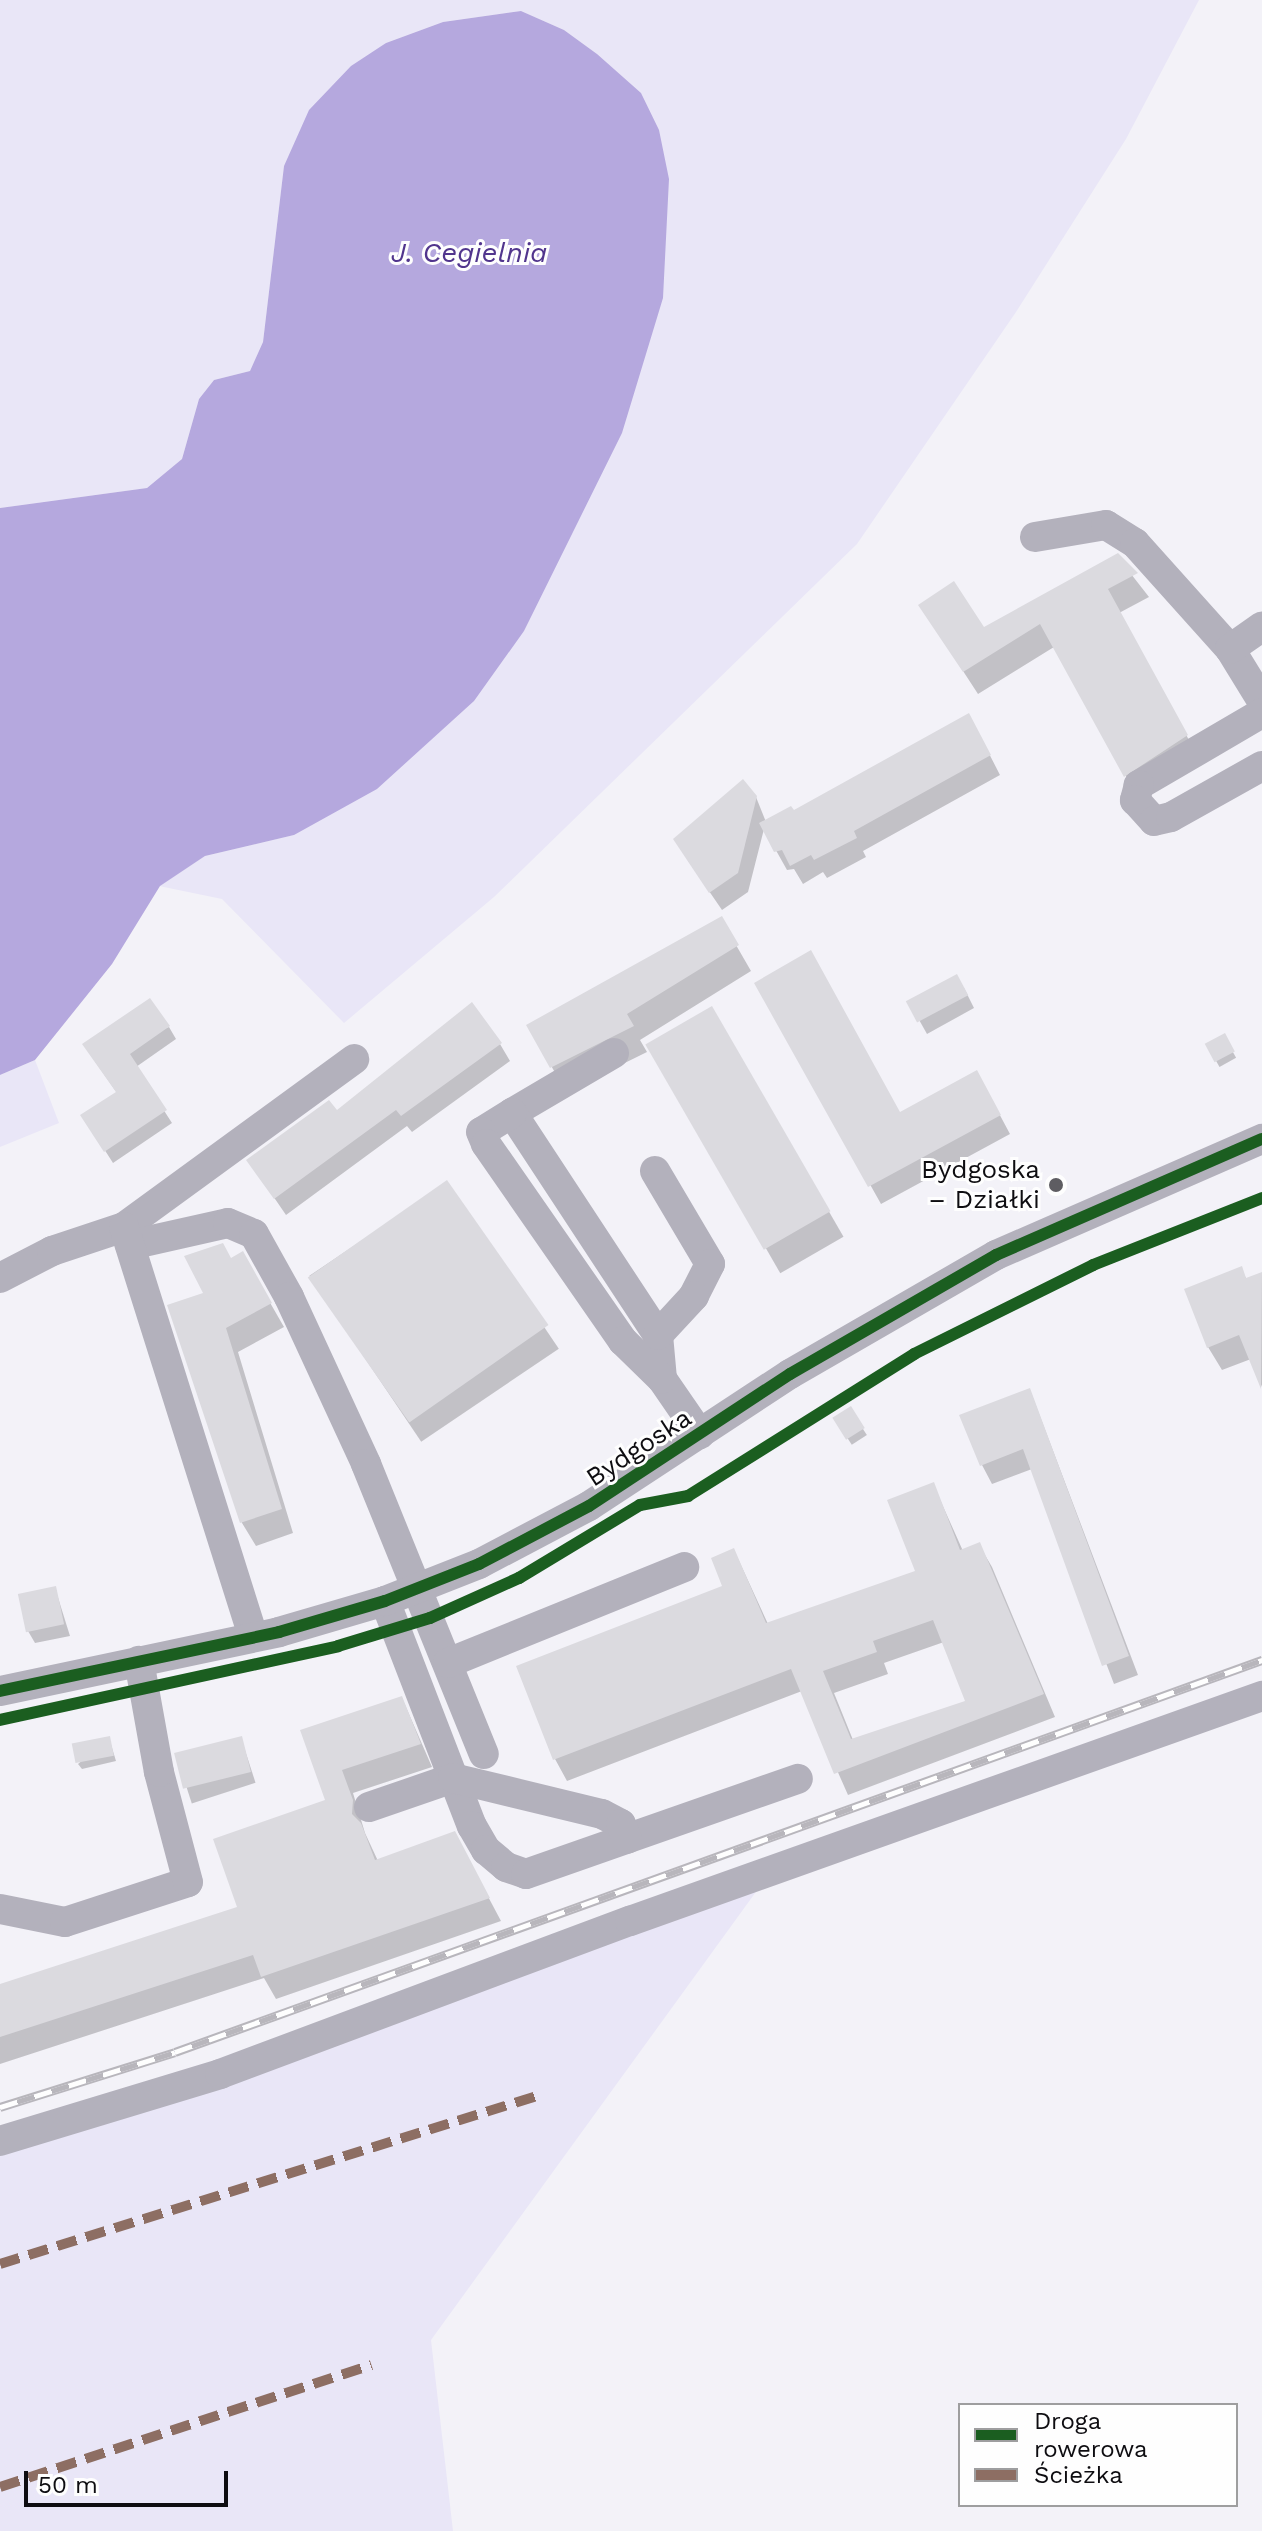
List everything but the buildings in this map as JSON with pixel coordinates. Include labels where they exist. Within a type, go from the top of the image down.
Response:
[{"type":"street","points":[[1035,537],[1106,525],[1135,543],[1230,649],[1262,701]]},
{"type":"street","points":[[1230,649],[1262,627]]},
{"type":"street","points":[[1262,713],[1139,785],[1135,800],[1154,821],[1171,817],[1262,766]]},
{"type":"street","points":[[614,1053],[481,1132],[486,1144],[623,1341],[662,1379],[700,1434]]},
{"type":"street","points":[[127,1236],[354,1059]]},
{"type":"street","points":[[512,1113],[658,1335],[662,1379]]},
{"type":"street","name":"Bydgoska","points":[[0,1691],[253,1637],[385,1601],[479,1564],[589,1506],[790,1374],[996,1255],[1262,1139]]},
{"type":"street","points":[[655,1171],[710,1264],[694,1296],[658,1335]]},
{"type":"street","points":[[0,1278],[52,1251],[127,1236],[228,1223],[254,1234],[295,1311],[419,1588],[484,1754]]},
{"type":"street","points":[[127,1236],[253,1637]]},
{"type":"street","points":[[448,1663],[684,1567]]},
{"type":"street","points":[[385,1601],[479,1838],[506,1867],[526,1874],[798,1779]]},
{"type":"street","points":[[0,1909],[65,1922],[188,1882],[159,1772],[139,1661]]},
{"type":"street","points":[[0,2141],[220,2074],[644,1916],[1262,1696]]},
{"type":"street","points":[[369,1807],[453,1778],[602,1814],[621,1824],[627,1839]]},
{"type":"shaded area","points":[[0,0],[1199,0],[1126,139],[1016,312],[857,544],[494,897],[344,1023],[222,899],[159,886],[205,856],[294,835],[524,631],[565,538],[597,54],[564,30],[521,11],[443,22],[386,43],[284,166],[263,342],[250,371],[214,380],[199,399],[182,459],[147,488],[0,508]]},
{"type":"shaded area","points":[[35,1060],[59,1123],[0,1147],[0,1075]]},
{"type":"shaded area","points":[[758,1889],[431,2340],[453,2531],[0,2531],[0,2153]]},
{"type":"water","name":"J. Cegielnia","points":[[521,11],[564,30],[597,54],[641,93],[659,130],[669,179],[663,298],[622,433],[524,631],[474,701],[377,789],[294,835],[205,856],[160,886],[112,964],[35,1060],[0,1075],[0,508],[147,488],[182,459],[199,399],[214,380],[250,371],[263,342],[284,166],[309,110],[351,66],[386,43],[443,22]]},
{"type":"railway","points":[[0,2107],[175,2052],[1262,1660]]},
{"type":"marked path","points":[[0,2264],[540,2095]]},
{"type":"marked path","points":[[0,2487],[371,2365]]},
{"type":"cycle path","points":[[0,1691],[279,1632],[385,1601],[479,1564],[589,1506],[790,1374],[996,1255],[1262,1139]]},
{"type":"cycle path","points":[[0,1720],[338,1646],[430,1618],[519,1578],[640,1505],[688,1496],[914,1354],[1093,1265],[1262,1198]]},
{"type":"place","name":"Bydgoska – Działki","points":[[1056,1185]]}]
